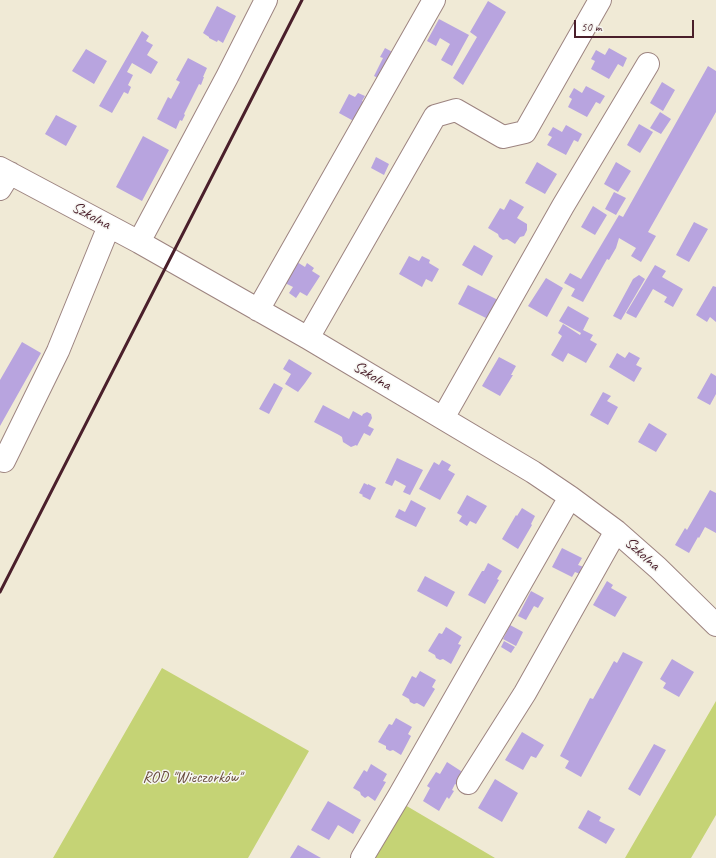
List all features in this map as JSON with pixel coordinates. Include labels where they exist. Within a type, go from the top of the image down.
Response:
[{"type":"street","points":[[139,242],[228,77],[266,0]]},
{"type":"street","points":[[258,310],[434,0]]},
{"type":"street","points":[[308,338],[435,116],[456,110],[503,136],[525,132],[600,0]]},
{"type":"street","points":[[443,418],[563,206],[648,64]]},
{"type":"street","name":"Szkolna","points":[[4,176],[139,242],[308,338],[534,472],[616,531],[658,568],[716,625]]},
{"type":"street","points":[[4,461],[58,350],[109,226]]},
{"type":"street","points":[[362,858],[400,796],[570,497]]},
{"type":"street","points":[[468,783],[524,693],[616,531]]},
{"type":"green space","name":"ROD \"Wieczorków\"","points":[[162,668],[309,751],[248,858],[53,858]]},
{"type":"green space","points":[[716,701],[716,815],[691,858],[625,858]]},
{"type":"green space","points":[[405,805],[495,858],[374,858]]},
{"type":"building","points":[[488,1],[506,12],[463,85],[453,78],[477,37],[470,32]]},
{"type":"building","points":[[217,6],[236,16],[223,43],[209,38],[203,33]]},
{"type":"building","points":[[439,19],[469,35],[452,66],[441,60],[450,44],[440,38],[436,46],[427,41]]},
{"type":"building","points":[[142,31],[149,36],[146,41],[153,45],[147,55],[158,62],[151,74],[132,63],[127,72],[133,75],[128,85],[131,87],[128,94],[124,92],[112,113],[99,106]]},
{"type":"building","points":[[385,48],[398,55],[384,81],[374,76],[383,58],[380,57]]},
{"type":"building","points":[[609,48],[627,58],[623,67],[618,64],[609,79],[591,69],[595,61],[591,59],[596,50],[605,55]]},
{"type":"building","points":[[86,49],[107,61],[94,84],[72,71]]},
{"type":"building","points":[[188,58],[207,68],[201,85],[199,84],[182,121],[180,120],[176,129],[157,119],[168,97],[171,99],[180,82],[176,80]]},
{"type":"building","points":[[708,66],[716,71],[716,112],[648,232],[656,236],[641,262],[631,256],[636,248],[619,238],[616,248],[609,260],[607,259],[583,302],[571,296],[575,289],[564,283],[570,273],[581,279],[619,215],[623,217]]},
{"type":"building","points":[[662,82],[675,90],[663,111],[650,103]]},
{"type":"building","points":[[586,86],[605,96],[600,104],[596,102],[587,117],[568,107],[572,99],[569,97],[574,88],[582,93]]},
{"type":"building","points":[[358,93],[365,96],[362,101],[369,105],[359,124],[339,113],[349,94],[355,97]]},
{"type":"building","points":[[660,112],[671,119],[661,134],[650,128]]},
{"type":"building","points":[[56,115],[77,126],[66,146],[45,134]]},
{"type":"building","points":[[639,124],[653,132],[640,153],[627,145]]},
{"type":"building","points":[[566,125],[582,134],[578,142],[574,140],[566,155],[547,145],[552,137],[548,135],[553,127],[562,132]]},
{"type":"building","points":[[143,136],[169,150],[142,201],[116,187]]},
{"type":"building","points":[[376,157],[389,164],[384,175],[371,168]]},
{"type":"building","points":[[537,162],[557,174],[545,194],[525,183]]},
{"type":"building","points":[[616,162],[631,171],[618,192],[604,184]]},
{"type":"building","points":[[614,192],[626,198],[616,215],[605,209]]},
{"type":"building","points":[[510,199],[524,207],[517,218],[527,224],[527,230],[524,236],[520,237],[515,244],[507,239],[503,240],[498,234],[488,228],[500,208],[504,210]]},
{"type":"building","points":[[593,206],[607,215],[595,235],[581,227]]},
{"type":"building","points":[[694,222],[708,229],[689,262],[676,255]]},
{"type":"building","points":[[474,245],[493,256],[482,276],[462,265]]},
{"type":"building","points":[[409,256],[419,261],[422,256],[430,260],[429,263],[439,269],[432,282],[426,279],[422,287],[399,274]]},
{"type":"building","points":[[297,262],[305,267],[307,263],[314,268],[312,271],[320,276],[307,296],[300,292],[296,298],[289,293],[293,287],[285,283]]},
{"type":"building","points":[[655,265],[666,271],[662,277],[683,289],[673,307],[664,302],[667,297],[653,289],[636,318],[626,313]]},
{"type":"building","points":[[639,275],[645,279],[621,320],[613,316],[633,279]]},
{"type":"building","points":[[546,278],[563,288],[547,317],[528,306]]},
{"type":"building","points":[[468,285],[498,300],[488,319],[458,304]]},
{"type":"building","points":[[713,286],[716,287],[716,322],[710,317],[707,322],[696,315]]},
{"type":"building","points":[[568,306],[589,318],[583,330],[593,335],[590,340],[597,344],[586,363],[568,353],[563,362],[551,355],[562,336],[558,333],[563,324],[580,335],[581,333],[559,321]]},
{"type":"building","points":[[22,342],[41,353],[0,426],[0,380]]},
{"type":"building","points":[[629,352],[640,358],[636,365],[642,368],[634,382],[609,367],[617,353],[625,358]]},
{"type":"building","points":[[499,357],[516,366],[511,375],[513,375],[500,396],[482,386]]},
{"type":"building","points":[[289,359],[312,373],[298,392],[285,384],[291,374],[283,369]]},
{"type":"building","points":[[711,373],[716,376],[716,394],[710,405],[697,398]]},
{"type":"building","points":[[274,383],[283,388],[269,414],[259,409]]},
{"type":"building","points":[[603,392],[611,396],[607,401],[618,407],[608,425],[590,415]]},
{"type":"building","points":[[323,405],[349,419],[353,411],[362,416],[367,412],[371,414],[372,418],[368,426],[374,429],[370,436],[364,433],[357,446],[351,447],[343,442],[342,437],[314,422]]},
{"type":"building","points":[[649,423],[667,434],[656,452],[638,442]]},
{"type":"building","points":[[397,458],[423,470],[410,495],[403,492],[406,486],[395,480],[392,486],[385,483]]},
{"type":"building","points":[[442,460],[451,465],[448,470],[455,474],[440,500],[419,489],[434,462],[439,465]]},
{"type":"building","points":[[364,483],[376,488],[370,500],[359,493]]},
{"type":"building","points":[[710,490],[716,493],[716,533],[705,527],[689,553],[675,545],[685,528],[687,530]]},
{"type":"building","points":[[467,495],[487,506],[476,524],[470,521],[467,526],[459,521],[462,516],[457,513]]},
{"type":"building","points":[[411,500],[426,508],[416,527],[395,517],[399,509],[405,512]]},
{"type":"building","points":[[522,508],[535,516],[531,524],[532,525],[518,549],[502,539],[516,515],[517,516]]},
{"type":"building","points":[[562,548],[582,558],[578,565],[584,567],[580,574],[575,572],[572,577],[552,567]]},
{"type":"building","points":[[488,563],[502,571],[497,579],[499,580],[485,604],[468,595]]},
{"type":"building","points":[[425,576],[455,592],[447,607],[417,591]]},
{"type":"building","points":[[607,581],[613,585],[611,588],[627,597],[615,617],[593,605]]},
{"type":"building","points":[[531,591],[544,598],[538,608],[534,606],[526,620],[518,616]]},
{"type":"building","points":[[510,625],[523,632],[516,646],[503,639]]},
{"type":"building","points":[[446,627],[462,637],[458,644],[461,645],[451,664],[443,659],[440,660],[436,658],[435,655],[428,651],[439,633],[442,634]]},
{"type":"building","points":[[504,641],[515,647],[511,653],[501,647]]},
{"type":"building","points":[[623,652],[643,662],[581,777],[565,768],[569,761],[560,756],[590,698],[593,699],[614,661],[617,663]]},
{"type":"building","points":[[672,659],[694,672],[679,697],[663,688],[666,683],[660,679]]},
{"type":"building","points":[[420,671],[436,680],[432,687],[435,689],[424,707],[417,703],[414,704],[410,702],[409,699],[402,695],[412,676],[416,678]]},
{"type":"building","points":[[396,718],[412,727],[408,734],[411,736],[401,755],[393,750],[390,751],[386,749],[386,746],[378,742],[389,724],[392,725]]},
{"type":"building","points":[[522,732],[544,745],[536,758],[531,756],[523,770],[505,760]]},
{"type":"building","points":[[654,744],[666,750],[640,796],[628,789]]},
{"type":"building","points":[[447,762],[464,773],[457,785],[455,784],[452,790],[454,791],[449,799],[447,797],[439,811],[423,801],[430,788],[427,786],[436,772],[440,774]]},
{"type":"building","points":[[371,764],[387,774],[383,781],[386,782],[375,801],[368,796],[365,798],[360,792],[353,788],[364,770],[367,772]]},
{"type":"building","points":[[495,779],[518,793],[502,822],[478,808]]},
{"type":"building","points":[[328,801],[361,820],[353,834],[338,825],[329,840],[311,830]]},
{"type":"building","points":[[588,810],[601,817],[599,821],[615,829],[606,844],[578,828]]},
{"type":"building","points":[[298,845],[321,858],[290,858]]},
{"type":"railway","points":[[0,592],[302,0]]}]
